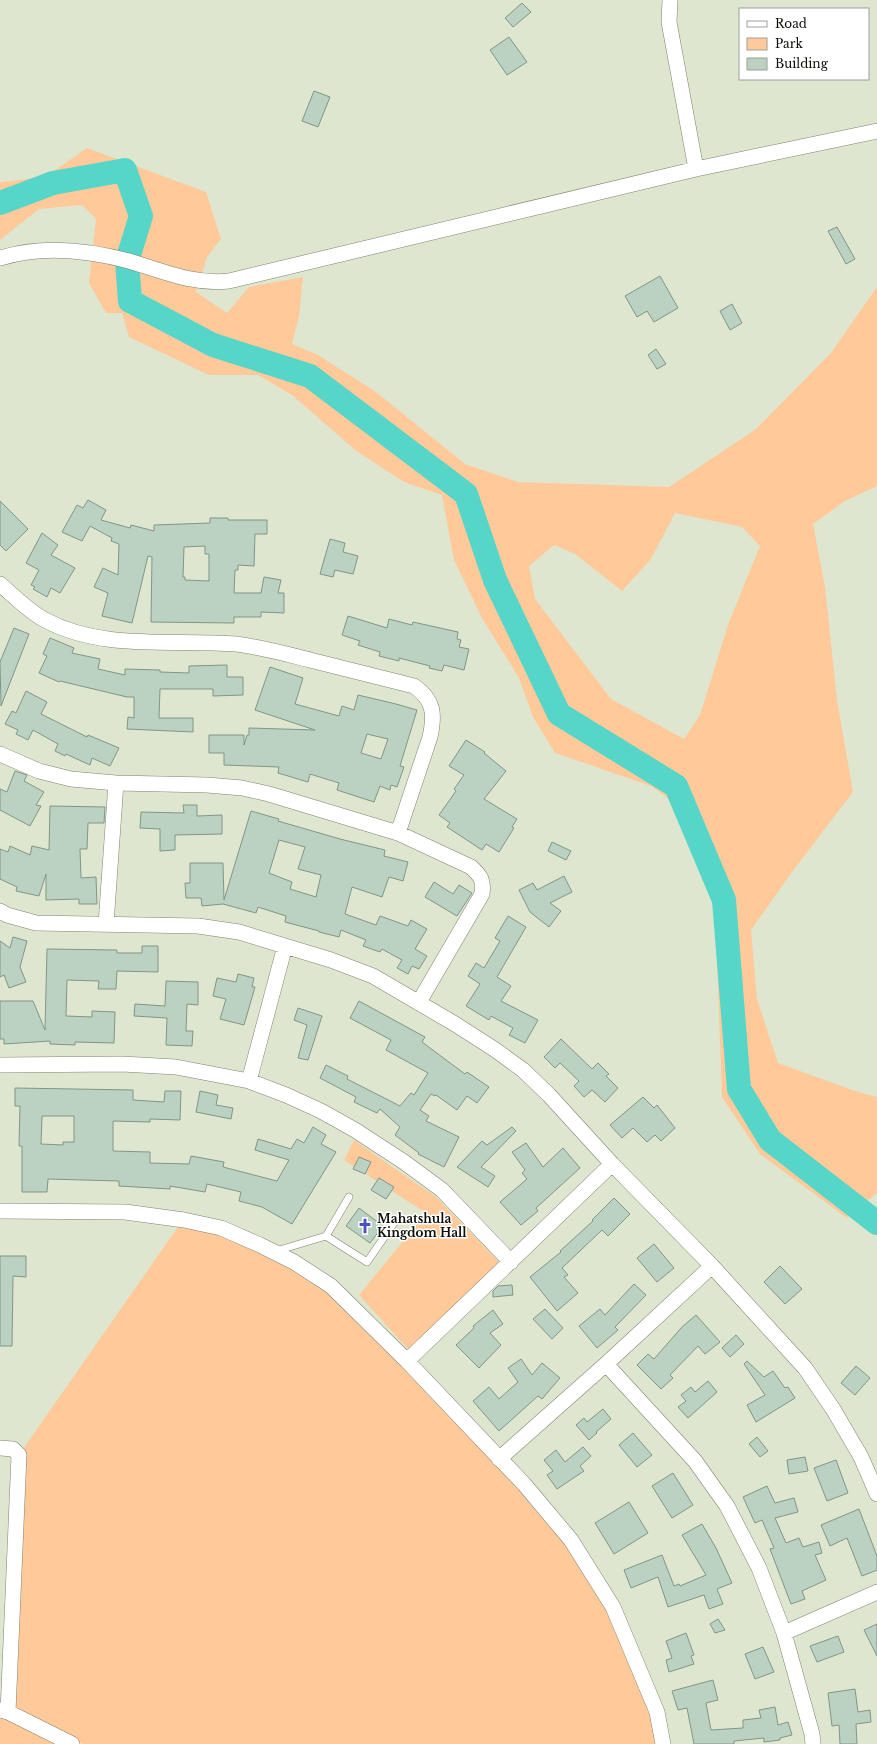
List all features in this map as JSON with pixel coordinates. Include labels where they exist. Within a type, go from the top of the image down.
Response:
[{"type":"street","points":[[670,0],[669,22],[696,169]]},
{"type":"street","points":[[0,258],[13,254],[41,250],[70,251],[127,261],[191,280],[212,283],[229,281],[696,169],[877,131]]},
{"type":"street","points":[[0,584],[31,611],[45,620],[74,632],[106,638],[137,641],[236,644],[266,649],[414,686],[424,693],[431,705],[433,721],[430,737],[398,833]]},
{"type":"street","points":[[0,754],[39,771],[71,780],[116,783],[207,785],[242,788],[268,794],[398,833],[471,867],[481,876],[483,884],[482,894],[419,1002]]},
{"type":"street","points":[[106,924],[116,783]]},
{"type":"street","points":[[0,911],[7,915],[36,922],[198,926],[239,932],[331,960],[373,976],[419,1002],[494,1049],[523,1070],[549,1095],[612,1164],[712,1266],[805,1368],[833,1409],[861,1457],[877,1494]]},
{"type":"street","points":[[249,1081],[284,946]]},
{"type":"street","points":[[0,1065],[148,1065],[176,1067],[249,1081],[286,1095],[321,1111],[355,1130],[404,1162],[442,1190],[511,1262]]},
{"type":"street","points":[[407,1361],[612,1164]]},
{"type":"street","points":[[0,1211],[125,1212],[184,1220],[221,1228],[274,1251],[331,1286],[407,1361],[524,1484],[571,1540],[613,1607],[657,1712],[663,1744]]},
{"type":"street","points":[[499,1459],[606,1364],[712,1266]]},
{"type":"street","points":[[606,1364],[695,1461],[727,1506],[759,1568],[784,1633],[812,1734],[813,1744]]},
{"type":"street","points":[[0,1448],[13,1449],[19,1455],[4,1711],[72,1744]]},
{"type":"street","points":[[784,1633],[877,1592]]},
{"type":"lane","points":[[274,1251],[326,1236],[349,1197]]},
{"type":"lane","points":[[326,1236],[366,1262],[394,1223]]},
{"type":"green space","points":[[87,148],[206,192],[221,239],[207,257],[196,292],[227,313],[249,287],[303,277],[299,316],[292,344],[318,355],[376,392],[465,464],[518,482],[669,487],[756,429],[830,354],[877,287],[877,486],[845,501],[813,524],[825,587],[837,700],[853,792],[792,872],[751,930],[757,999],[778,1063],[855,1091],[877,1097],[877,1193],[847,1218],[760,1154],[722,1097],[715,902],[669,799],[651,786],[555,753],[533,717],[519,678],[482,618],[454,560],[442,495],[404,482],[355,450],[292,395],[258,375],[209,375],[129,337],[122,313],[106,313],[89,283],[96,219],[82,205],[39,209],[0,240],[0,182],[45,177]],"holes":[[[675,513],[742,527],[760,546],[729,622],[700,715],[684,739],[611,699],[535,599],[529,566],[554,545],[575,554],[622,591],[651,559]]]},
{"type":"green space","points":[[354,1140],[436,1197],[499,1262],[408,1349],[359,1295],[426,1213],[344,1160]]},
{"type":"green space","points":[[180,1224],[219,1232],[258,1248],[328,1291],[403,1363],[570,1544],[610,1609],[652,1713],[658,1744],[83,1744],[12,1710],[23,1449]]},
{"type":"green space","points":[[0,1715],[62,1744],[0,1744]]},
{"type":"building","points":[[522,3],[531,12],[513,27],[505,18]]},
{"type":"building","points":[[509,37],[527,62],[507,75],[490,50]]},
{"type":"building","points":[[314,91],[330,97],[318,127],[302,121]]},
{"type":"building","points":[[837,227],[855,259],[846,264],[828,231]]},
{"type":"building","points":[[660,276],[678,308],[654,322],[647,311],[637,317],[625,296]]},
{"type":"building","points":[[732,304],[742,323],[730,330],[720,311]]},
{"type":"building","points":[[656,349],[666,364],[657,369],[648,355]]},
{"type":"building","points":[[88,500],[106,510],[101,520],[130,528],[131,525],[154,531],[154,525],[210,523],[210,518],[228,518],[228,520],[267,520],[267,534],[255,534],[254,566],[238,565],[238,570],[235,570],[234,593],[261,593],[264,577],[281,580],[278,593],[284,593],[284,613],[261,612],[261,617],[234,617],[234,623],[151,622],[152,557],[148,556],[132,623],[102,616],[108,593],[94,587],[103,568],[118,575],[119,544],[111,541],[112,538],[90,526],[82,541],[62,532],[77,505],[83,508]],"holes":[[[205,546],[205,554],[209,554],[209,581],[185,580],[185,577],[183,577],[184,547]]]},
{"type":"building","points":[[0,501],[28,529],[6,551],[0,545]]},
{"type":"building","points":[[42,533],[58,545],[51,555],[75,568],[60,593],[51,588],[47,597],[33,589],[35,587],[31,585],[39,570],[26,563]]},
{"type":"building","points":[[330,539],[345,543],[343,552],[358,556],[353,574],[335,570],[333,577],[320,574]]},
{"type":"building","points":[[348,616],[387,628],[389,619],[412,625],[413,622],[458,632],[457,639],[461,640],[459,647],[469,649],[464,670],[444,665],[442,671],[429,668],[430,666],[399,658],[399,661],[379,656],[380,652],[358,645],[360,641],[342,635]]},
{"type":"building","points":[[14,628],[29,634],[1,706],[0,662]]},
{"type":"building","points":[[50,638],[74,648],[72,653],[100,659],[98,669],[125,675],[125,669],[189,673],[189,666],[227,665],[227,677],[243,677],[243,695],[213,696],[213,689],[160,689],[159,718],[193,718],[193,732],[127,729],[128,717],[134,718],[134,697],[127,697],[59,682],[39,673],[47,656],[43,654]]},
{"type":"building","points":[[270,667],[303,678],[295,704],[339,716],[342,706],[354,710],[358,695],[417,710],[400,766],[404,767],[397,787],[391,785],[390,790],[380,786],[374,802],[337,790],[339,783],[310,774],[308,782],[278,773],[279,767],[224,765],[224,753],[209,753],[209,735],[244,735],[244,745],[247,735],[249,735],[249,728],[315,730],[255,710]],"holes":[[[367,734],[388,739],[381,759],[361,753]]]},
{"type":"building","points":[[26,691],[47,702],[41,714],[87,737],[88,735],[119,748],[110,766],[92,758],[90,765],[66,754],[65,756],[55,751],[58,744],[33,730],[28,740],[16,734],[18,730],[5,724],[12,711],[16,713]]},
{"type":"building","points":[[466,740],[485,752],[484,753],[506,771],[484,799],[517,819],[512,827],[514,828],[499,852],[486,844],[482,850],[447,827],[450,823],[439,815],[456,791],[454,789],[464,775],[449,766]]},
{"type":"building","points":[[15,771],[27,775],[24,781],[44,792],[36,805],[41,806],[30,826],[0,810],[0,789],[7,792]]},
{"type":"building","points":[[183,805],[197,805],[197,816],[222,815],[222,834],[175,835],[175,850],[160,851],[160,829],[140,828],[141,812],[184,813]]},
{"type":"building","points":[[50,806],[105,807],[104,823],[88,823],[87,849],[80,849],[81,878],[96,877],[97,904],[79,904],[79,899],[46,900],[46,874],[39,896],[16,891],[17,887],[0,879],[0,849],[8,852],[10,846],[30,855],[32,846],[49,850]]},
{"type":"building","points":[[251,811],[279,819],[278,821],[385,850],[384,856],[408,862],[403,881],[389,877],[382,897],[352,887],[345,914],[376,925],[380,916],[408,926],[411,920],[427,929],[415,949],[427,956],[419,969],[412,966],[408,974],[397,968],[402,960],[382,949],[380,952],[363,946],[366,940],[341,930],[339,937],[319,932],[285,922],[286,916],[258,907],[256,913],[223,904],[202,906],[201,898],[186,898],[185,883],[190,883],[190,863],[223,863],[224,900]],"holes":[[[279,840],[305,847],[298,869],[321,875],[316,897],[290,889],[292,882],[269,873]]]},
{"type":"building","points":[[552,842],[571,851],[566,860],[548,851]]},
{"type":"building","points":[[564,876],[572,892],[550,903],[561,911],[549,927],[530,912],[519,890],[533,883],[537,890]]},
{"type":"building","points":[[434,882],[453,894],[459,885],[472,893],[457,916],[425,897]]},
{"type":"building","points":[[508,916],[526,927],[497,977],[511,986],[501,1001],[538,1020],[525,1043],[509,1035],[513,1028],[491,1016],[489,1020],[466,1006],[480,984],[468,976],[476,963],[484,968],[500,941],[495,938]]},
{"type":"building","points":[[13,937],[27,941],[20,967],[26,982],[9,988],[4,975],[0,977],[0,941],[10,948]]},
{"type":"building","points":[[142,946],[158,946],[158,972],[117,971],[116,989],[98,989],[99,981],[67,980],[66,1016],[92,1017],[92,1011],[115,1012],[114,1043],[75,1042],[75,1045],[50,1044],[50,1041],[4,1044],[4,1039],[0,1039],[0,1001],[33,1001],[45,1030],[47,949],[117,950],[117,953],[142,953]]},
{"type":"building","points":[[238,974],[254,978],[252,987],[255,987],[244,1025],[220,1019],[226,999],[213,996],[217,978],[236,982]]},
{"type":"building","points":[[166,981],[198,982],[198,1005],[187,1004],[186,1031],[193,1031],[192,1046],[166,1045],[167,1018],[134,1016],[135,1004],[165,1006]]},
{"type":"building","points":[[359,1001],[425,1037],[422,1042],[465,1074],[467,1072],[489,1087],[477,1103],[467,1096],[457,1110],[436,1095],[431,1094],[420,1110],[429,1116],[426,1121],[459,1137],[444,1167],[418,1154],[419,1153],[395,1135],[400,1127],[380,1109],[377,1113],[354,1102],[356,1097],[320,1078],[326,1065],[348,1076],[347,1079],[400,1106],[411,1093],[414,1095],[428,1073],[386,1050],[391,1040],[350,1018]]},
{"type":"building","points":[[298,1008],[322,1016],[308,1060],[298,1058],[307,1025],[294,1020]]},
{"type":"building","points":[[561,1039],[592,1069],[598,1063],[609,1074],[606,1076],[618,1088],[605,1102],[592,1090],[584,1097],[574,1086],[579,1081],[560,1063],[555,1068],[544,1057]]},
{"type":"building","points":[[15,1088],[133,1090],[133,1100],[164,1102],[165,1091],[181,1091],[180,1120],[150,1119],[150,1122],[113,1121],[113,1151],[150,1152],[150,1163],[189,1164],[191,1156],[224,1162],[223,1167],[277,1181],[289,1160],[255,1150],[258,1139],[291,1149],[297,1139],[304,1143],[313,1127],[326,1135],[321,1144],[336,1152],[292,1224],[262,1207],[239,1201],[241,1192],[207,1184],[205,1192],[170,1186],[170,1189],[119,1186],[119,1181],[48,1179],[47,1192],[22,1192],[22,1146],[19,1146],[20,1106],[15,1106]],"holes":[[[42,1116],[74,1116],[74,1142],[63,1142],[63,1145],[41,1144]]]},
{"type":"building","points":[[200,1091],[218,1095],[216,1105],[233,1108],[231,1119],[196,1112]]},
{"type":"building","points":[[643,1097],[654,1108],[657,1105],[675,1128],[661,1141],[655,1135],[647,1142],[633,1128],[622,1138],[610,1125]]},
{"type":"building","points":[[512,1127],[516,1131],[481,1167],[495,1176],[488,1187],[457,1167],[482,1141],[487,1145]]},
{"type":"building","points":[[526,1143],[543,1167],[563,1148],[580,1168],[536,1208],[538,1211],[521,1225],[500,1202],[527,1179],[522,1173],[525,1170],[512,1152]]},
{"type":"building","points":[[359,1157],[371,1162],[365,1174],[353,1169]]},
{"type":"building","points":[[379,1178],[394,1187],[386,1199],[371,1190]]},
{"type":"building","points":[[614,1198],[630,1214],[608,1236],[602,1230],[562,1268],[568,1275],[564,1277],[578,1293],[557,1311],[530,1277],[561,1252],[560,1251],[593,1221],[592,1220]]},
{"type":"building","name":"Mahatshula Kingdom Hall","points":[[359,1208],[383,1226],[370,1243],[346,1226]]},
{"type":"building","points":[[654,1244],[674,1268],[657,1282],[637,1258]]},
{"type":"building","points":[[0,1256],[26,1256],[26,1277],[13,1276],[12,1346],[0,1346]]},
{"type":"building","points":[[780,1266],[802,1289],[785,1304],[764,1282]]},
{"type":"building","points":[[634,1284],[646,1295],[615,1327],[618,1330],[597,1348],[579,1326],[600,1309],[605,1315]]},
{"type":"building","points":[[512,1285],[513,1295],[493,1297],[493,1291],[498,1286]]},
{"type":"building","points":[[545,1309],[563,1328],[552,1339],[533,1319]]},
{"type":"building","points":[[493,1310],[503,1324],[490,1333],[501,1345],[479,1368],[456,1345],[474,1328],[473,1326]]},
{"type":"building","points":[[696,1315],[720,1342],[705,1354],[698,1346],[670,1375],[673,1378],[661,1389],[637,1365],[648,1354],[654,1359],[682,1327]]},
{"type":"building","points":[[736,1335],[744,1344],[730,1357],[722,1348]]},
{"type":"building","points":[[521,1359],[532,1375],[542,1363],[560,1378],[542,1399],[538,1396],[499,1431],[473,1401],[489,1387],[499,1399],[518,1382],[508,1368]]},
{"type":"building","points":[[747,1361],[764,1377],[773,1371],[785,1388],[788,1387],[795,1398],[756,1422],[747,1405],[765,1395],[744,1364]]},
{"type":"building","points":[[856,1366],[870,1378],[855,1395],[841,1383]]},
{"type":"building","points":[[708,1381],[717,1392],[688,1418],[678,1407],[686,1401],[681,1395],[691,1387],[695,1392]]},
{"type":"building","points":[[603,1409],[611,1419],[589,1440],[576,1425],[584,1418],[587,1422]]},
{"type":"building","points":[[633,1433],[652,1455],[637,1467],[619,1445]]},
{"type":"building","points":[[757,1437],[768,1451],[760,1457],[749,1444]]},
{"type":"building","points":[[583,1447],[591,1456],[580,1466],[584,1471],[557,1489],[547,1475],[553,1471],[544,1460],[556,1450],[565,1462]]},
{"type":"building","points":[[805,1457],[808,1471],[789,1474],[787,1460]]},
{"type":"building","points":[[836,1460],[848,1493],[827,1501],[814,1468]]},
{"type":"building","points":[[673,1473],[693,1505],[672,1518],[652,1486]]},
{"type":"building","points":[[767,1486],[775,1503],[794,1498],[798,1512],[775,1518],[786,1543],[799,1538],[803,1547],[819,1542],[822,1553],[815,1555],[826,1580],[802,1591],[805,1599],[791,1604],[770,1549],[774,1548],[762,1520],[755,1523],[743,1497]]},
{"type":"building","points":[[629,1502],[648,1533],[614,1554],[595,1523]]},
{"type":"building","points":[[859,1509],[877,1556],[877,1570],[862,1576],[847,1538],[830,1546],[821,1525]]},
{"type":"building","points":[[702,1524],[716,1548],[732,1583],[717,1589],[723,1604],[709,1609],[704,1595],[668,1607],[658,1577],[631,1588],[624,1570],[662,1555],[674,1586],[679,1584],[680,1586],[706,1575],[682,1535]]},
{"type":"building","points":[[718,1619],[725,1630],[715,1633],[710,1624]]},
{"type":"building","points":[[877,1624],[877,1656],[864,1630]]},
{"type":"building","points":[[686,1633],[694,1655],[691,1656],[694,1664],[669,1672],[666,1660],[672,1658],[666,1641]]},
{"type":"building","points":[[838,1636],[844,1652],[817,1662],[810,1646]]},
{"type":"building","points":[[763,1647],[774,1672],[755,1679],[745,1654]]},
{"type":"building","points":[[713,1680],[718,1700],[706,1703],[711,1730],[743,1728],[743,1720],[761,1718],[759,1710],[775,1707],[778,1725],[788,1722],[792,1735],[780,1738],[780,1740],[764,1742],[764,1738],[734,1741],[734,1744],[694,1744],[687,1708],[678,1710],[672,1691]]},
{"type":"building","points":[[855,1689],[858,1712],[870,1710],[871,1722],[856,1724],[857,1744],[840,1744],[839,1725],[832,1726],[828,1693]]},
{"type":"waterway","points":[[0,203],[53,183],[125,170],[141,216],[127,261],[130,301],[213,345],[310,376],[466,494],[495,580],[559,714],[676,786],[724,900],[739,1089],[770,1140],[877,1223]]},
{"type":"place","name":"Mahatshula Kingdom Hall","points":[[365,1226]]}]
